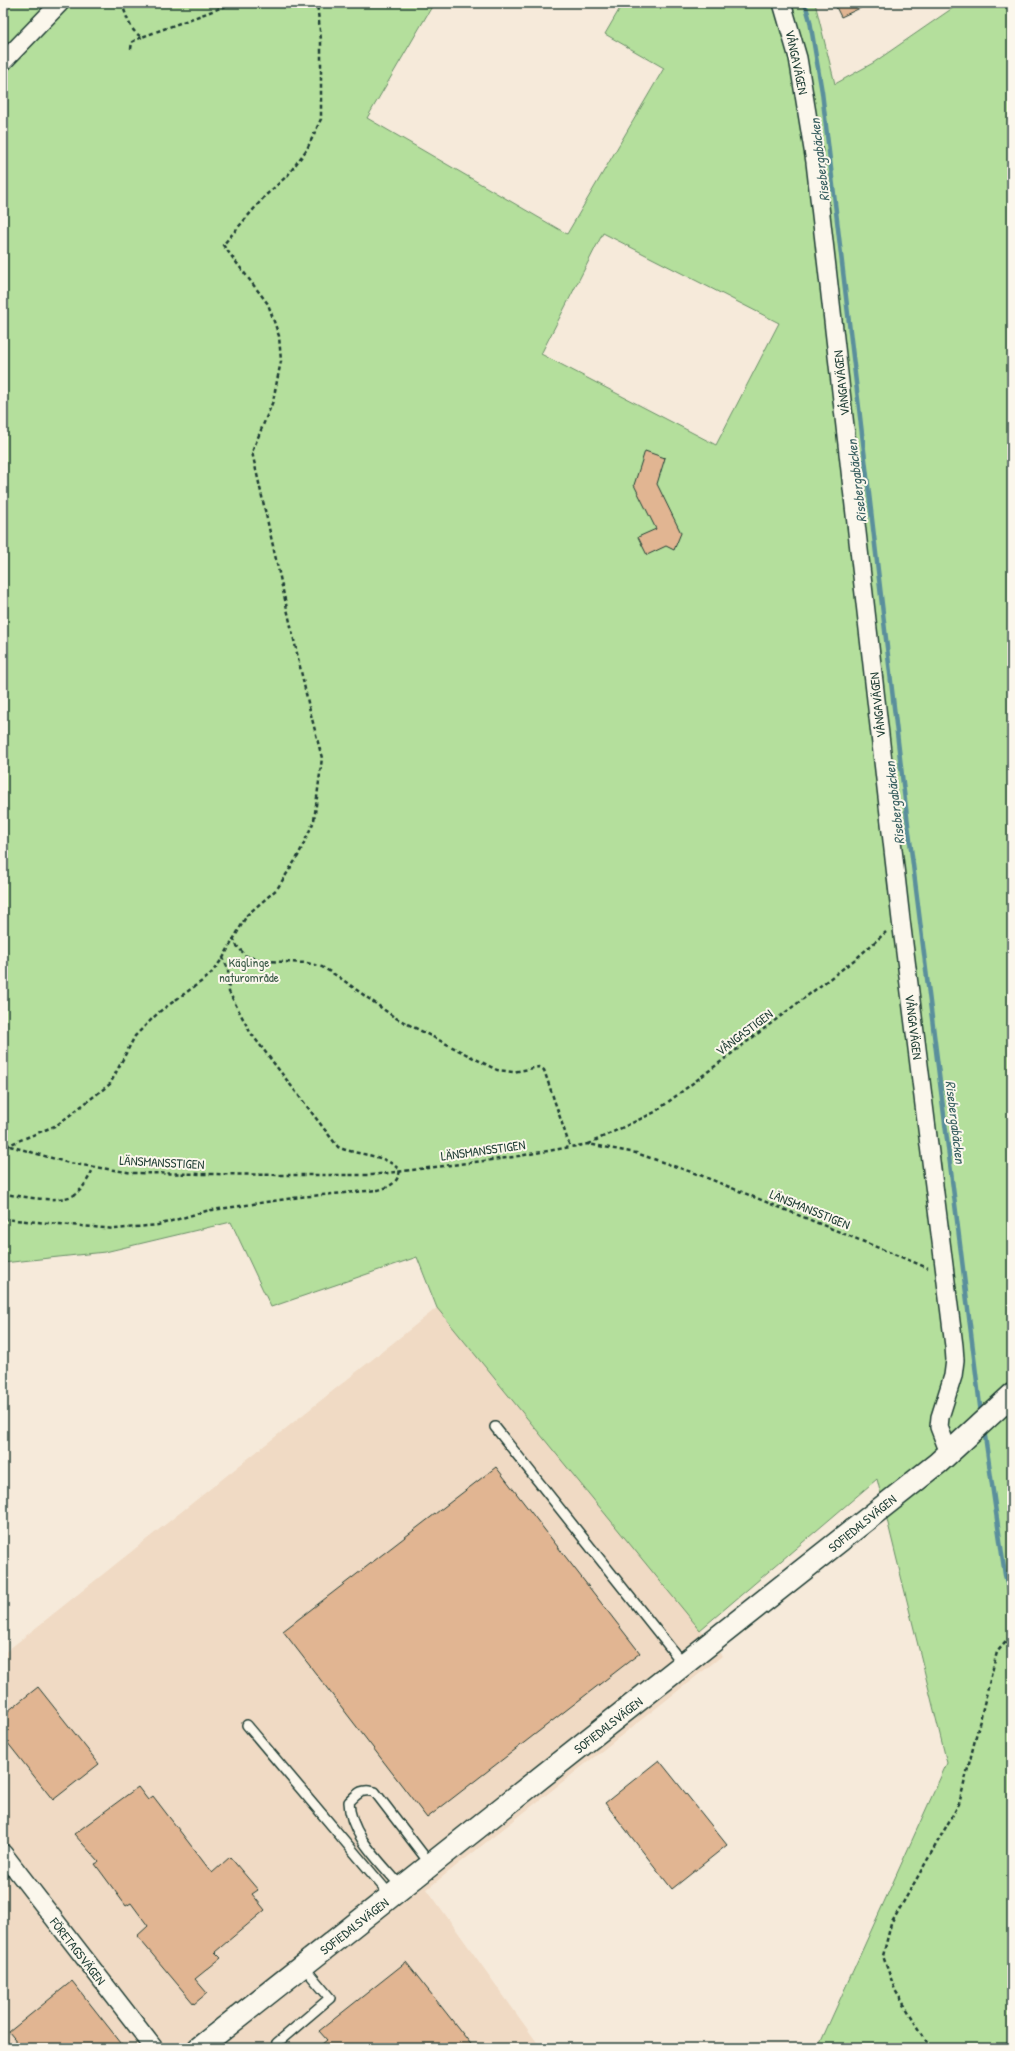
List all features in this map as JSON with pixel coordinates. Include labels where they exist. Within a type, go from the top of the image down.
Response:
[{"type":"main road","name":"SOFIEDALSVÄGEN","points":[[199,2048],[684,1665],[954,1449],[1007,1400]]},
{"type":"street","points":[[3,62],[60,3]]},
{"type":"street","name":"VÅNGAVÄGEN","points":[[782,3],[798,58],[815,162],[901,920],[955,1360],[953,1376],[940,1417],[939,1427],[954,1449]]},
{"type":"street","name":"FÖRETAGSVÄGEN","points":[[3,1853],[154,2048]]},
{"type":"lane","points":[[495,1427],[684,1665]]},
{"type":"lane","points":[[247,1724],[396,1892]]},
{"type":"lane","points":[[396,1892],[353,1823],[349,1802],[359,1792],[366,1789],[375,1792],[431,1865]]},
{"type":"lane","points":[[280,2048],[277,2043],[330,1998],[303,1966]]},
{"type":"path","points":[[122,3],[130,25],[136,35],[142,37]]},
{"type":"path","points":[[131,49],[132,42],[142,37],[234,3]]},
{"type":"path","points":[[4,1145],[57,1125],[110,1084],[135,1036],[159,1012],[209,976],[223,958],[247,915],[277,888],[298,856],[314,821],[322,758],[309,708],[252,452],[273,401],[281,361],[279,336],[268,304],[223,245],[265,196],[288,175],[308,150],[321,119],[321,40],[317,3]]},
{"type":"path","name":"VÅNGASTIGEN","points":[[588,1144],[655,1112],[858,957],[901,920]]},
{"type":"path","points":[[233,938],[246,956],[265,961],[307,963],[322,967],[339,977],[394,1017],[496,1070],[513,1072],[539,1067],[544,1070],[570,1147]]},
{"type":"path","points":[[3,1219],[114,1229],[158,1225],[206,1211],[300,1197],[378,1190],[390,1186],[398,1178],[400,1171],[395,1165],[365,1153],[349,1152],[338,1147],[250,1032],[229,992],[228,969],[223,958]]},
{"type":"path","name":"LÄNSMANSSTIGEN","points":[[4,1145],[69,1163],[133,1173],[284,1176],[372,1175],[507,1158],[588,1144],[636,1153],[700,1175],[944,1275]]},
{"type":"path","points":[[3,1194],[56,1200],[74,1195],[84,1185],[94,1167]]},
{"type":"path","points":[[931,2048],[895,1990],[883,1956],[891,1924],[959,1804],[997,1652],[1012,1635]]},
{"type":"shaded area","points":[[438,1307],[722,1656],[427,1889],[541,2048],[226,2048],[210,2022],[182,2048],[3,2048],[3,1654]]},
{"type":"green space","name":"Käglinge naturområde","points":[[3,3],[434,3],[367,118],[567,234],[664,68],[605,34],[623,3],[815,3],[835,84],[873,63],[960,3],[1012,3],[1012,2048],[818,2048],[947,1763],[877,1479],[700,1630],[437,1308],[417,1257],[271,1307],[231,1222],[105,1252],[3,1263]],"holes":[[[603,233],[779,323],[716,445],[541,354]]]},
{"type":"building","points":[[834,3],[871,3],[841,17]]},
{"type":"building","points":[[645,451],[665,458],[657,484],[681,533],[674,550],[666,546],[647,555],[638,537],[656,529],[634,485]]},
{"type":"building","points":[[496,1467],[640,1653],[427,1818],[283,1631]]},
{"type":"building","points":[[38,1687],[99,1764],[53,1800],[3,1737],[3,1715]]},
{"type":"building","points":[[659,1760],[727,1845],[672,1889],[605,1803]]},
{"type":"building","points":[[138,1787],[148,1800],[153,1796],[212,1873],[230,1857],[258,1890],[252,1894],[265,1910],[215,1952],[221,1958],[195,1979],[207,1993],[194,2004],[137,1936],[148,1926],[131,1903],[126,1906],[95,1864],[99,1862],[74,1834]]},
{"type":"building","points":[[406,1962],[474,2048],[317,2048],[327,2040],[319,2031]]},
{"type":"building","points":[[72,1981],[125,2048],[22,2048],[9,2032]]},
{"type":"waterway","name":"Risebergabäcken","points":[[805,3],[810,21],[822,92],[903,784],[981,1414]]},
{"type":"waterway","name":"Risebergabäcken","points":[[984,1429],[1005,1575],[1012,1600]]}]
